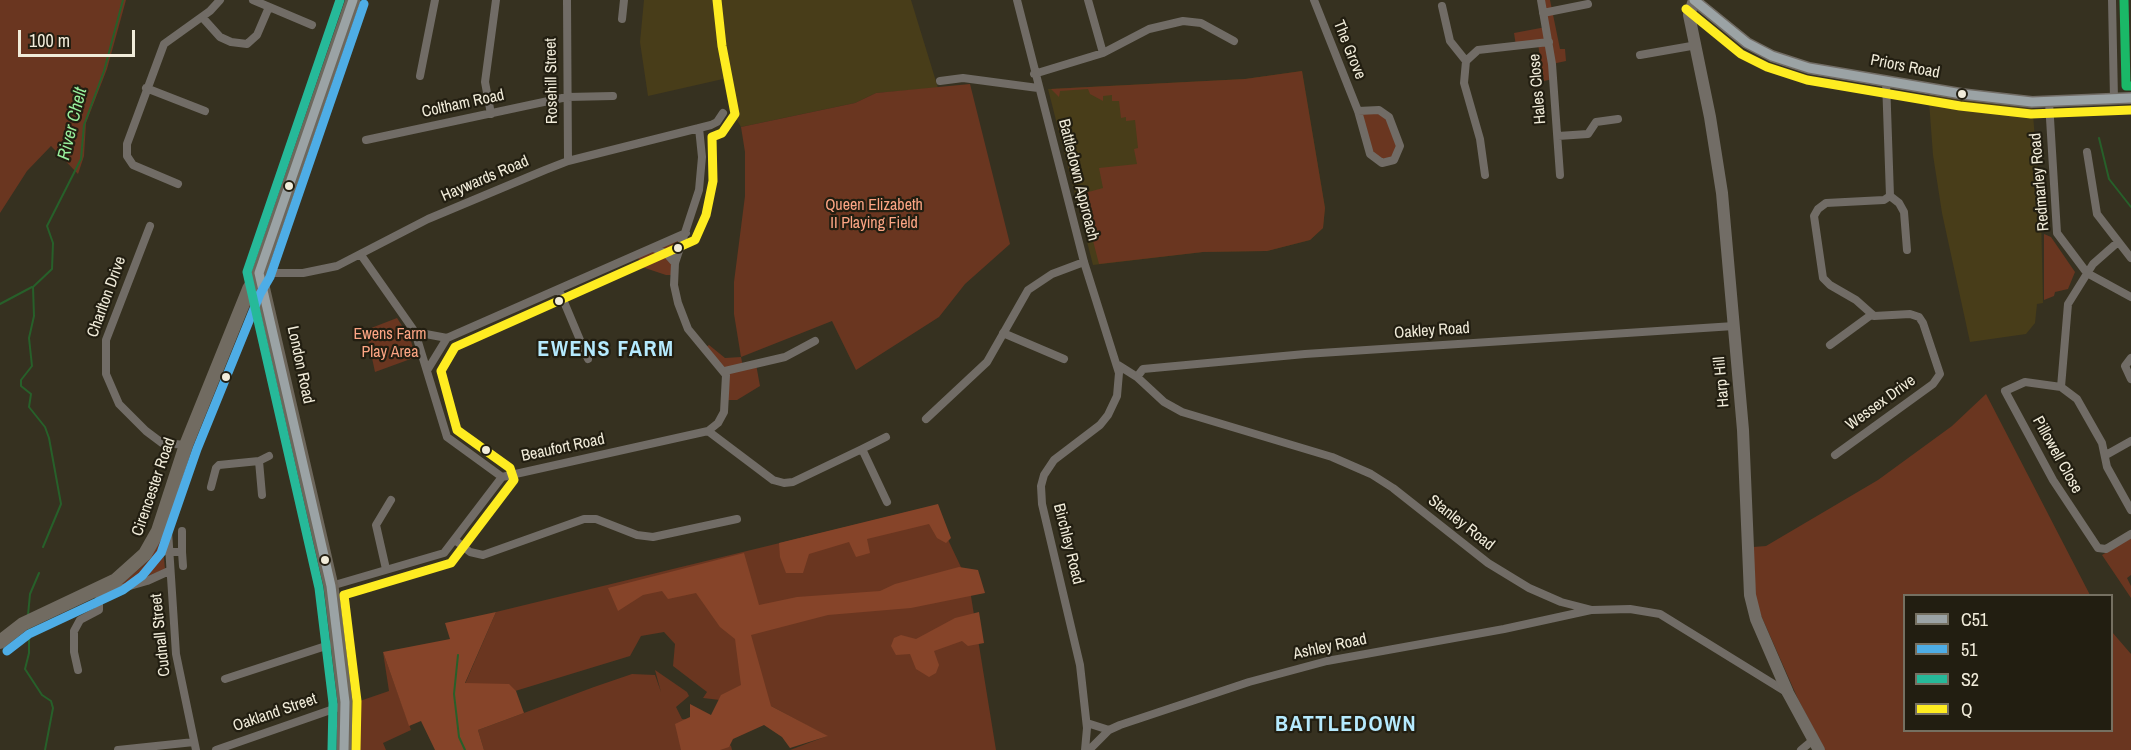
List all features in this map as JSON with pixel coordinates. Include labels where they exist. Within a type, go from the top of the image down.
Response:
[{"type":"highway","points":[[259,273],[353,0]]},
{"type":"highway","name":"London Road","points":[[259,273],[332,586],[345,705],[344,750]]},
{"type":"main road","name":"Cirencester Road","points":[[0,642],[29,621],[100,592],[140,561],[155,539],[186,445],[249,289],[259,273]]},
{"type":"street","points":[[178,184],[136,167],[127,156],[127,144],[146,88],[164,45],[202,17],[220,0]]},
{"type":"street","points":[[253,0],[312,25]]},
{"type":"street","points":[[420,76],[435,0]]},
{"type":"street","points":[[491,114],[485,82],[495,0]]},
{"type":"street","name":"Rosehill Street","points":[[567,0],[568,161]]},
{"type":"street","points":[[622,19],[624,0]]},
{"type":"street","name":"Battledown Approach","points":[[1017,0],[1084,262],[1118,365]]},
{"type":"street","points":[[1088,0],[1102,53]]},
{"type":"street","name":"The Grove","points":[[1314,0],[1358,111],[1372,157],[1382,163],[1394,160],[1400,146],[1389,117],[1379,110],[1358,111]]},
{"type":"street","name":"Hales Close","points":[[1541,0],[1549,42],[1560,175]]},
{"type":"street","name":"Harp Hill","points":[[1694,0],[1689,15],[1697,45],[1722,194],[1747,484],[1750,595],[1756,619],[1788,693],[1816,745]]},
{"type":"street","name":"Priors Road","points":[[1694,0],[1736,36],[1772,56],[1809,68],[1962,94],[2049,102],[2131,98]]},
{"type":"street","points":[[2112,0],[2114,99]]},
{"type":"street","points":[[1544,13],[1588,3]]},
{"type":"street","points":[[1442,6],[1450,41],[1466,61]]},
{"type":"street","points":[[202,17],[220,37],[235,43],[247,44],[256,38],[269,7]]},
{"type":"street","points":[[1035,74],[1102,53],[1149,29],[1182,21],[1201,23],[1234,41]]},
{"type":"street","points":[[1485,175],[1480,139],[1464,83],[1466,61],[1478,50],[1549,42]]},
{"type":"street","points":[[1640,55],[1697,45]]},
{"type":"street","points":[[940,81],[963,78],[1038,88]]},
{"type":"street","points":[[1886,80],[1890,196]]},
{"type":"street","points":[[146,88],[205,111]]},
{"type":"street","name":"Coltham Road","points":[[366,140],[567,97],[613,96]]},
{"type":"street","name":"Redmarley Road","points":[[2049,102],[2055,225],[2060,238],[2087,273],[2131,297]]},
{"type":"street","name":"Haywards Road","points":[[259,273],[283,275],[320,271],[361,255],[428,219],[568,161],[714,124],[723,113]]},
{"type":"street","points":[[1558,136],[1588,134],[1596,122],[1618,119]]},
{"type":"street","points":[[699,128],[701,179],[694,212],[675,262],[675,294],[684,321],[699,344],[725,371],[728,386],[724,412],[718,423],[708,431],[774,480],[784,483],[792,482],[886,437]]},
{"type":"street","points":[[2087,152],[2097,214],[2131,258]]},
{"type":"street","points":[[1472,166],[1484,164]]},
{"type":"street","points":[[1890,196],[1899,203],[1904,212],[1907,250]]},
{"type":"street","points":[[1830,345],[1871,315],[1856,300],[1830,285],[1823,278],[1814,216],[1818,209],[1826,203],[1884,200],[1890,196]]},
{"type":"street","name":"Charlton Drive","points":[[150,226],[106,340],[105,374],[119,404],[146,431],[162,443],[186,445]]},
{"type":"street","points":[[415,332],[447,338],[686,233]]},
{"type":"street","points":[[2118,242],[2093,264],[2068,304],[2061,387],[2077,399],[2102,443],[2107,467],[2131,510]]},
{"type":"street","points":[[654,248],[667,254],[675,262]]},
{"type":"street","points":[[361,255],[415,332],[447,437],[502,477]]},
{"type":"street","points":[[926,419],[980,371],[1028,290],[1052,274],[1084,262]]},
{"type":"street","points":[[560,290],[588,359]]},
{"type":"street","name":"Wessex Drive","points":[[1835,455],[1933,384],[1939,377],[1939,367],[1919,317],[1910,314],[1881,318],[1871,315]]},
{"type":"street","name":"Oakley Road","points":[[1137,377],[1143,369],[1305,354],[1734,326]]},
{"type":"street","points":[[1003,333],[1064,359]]},
{"type":"street","points":[[428,369],[447,338]]},
{"type":"street","points":[[725,371],[785,357],[815,341]]},
{"type":"street","points":[[2131,358],[2125,366],[2131,379]]},
{"type":"street","name":"Stanley Road","points":[[1118,365],[1137,377],[1156,397],[1182,412],[1332,457],[1371,474],[1393,488],[1508,577],[1565,603],[1592,610],[1630,609],[1660,614],[1788,693]]},
{"type":"street","name":"Birchley Road","points":[[1087,750],[1087,723],[1080,665],[1042,504],[1041,486],[1044,475],[1054,460],[1108,415],[1119,389],[1118,365]]},
{"type":"street","name":"Pillowell Close","points":[[2061,387],[2025,382],[2005,391],[2053,480],[2098,548],[2106,549],[2131,534]]},
{"type":"street","name":"Beaufort Road","points":[[332,586],[444,553],[502,477],[708,431]]},
{"type":"street","points":[[2106,455],[2131,441]]},
{"type":"street","points":[[861,449],[887,502]]},
{"type":"street","points":[[211,488],[216,468],[228,464],[259,461],[269,456]]},
{"type":"street","points":[[259,461],[262,495]]},
{"type":"street","points":[[386,569],[376,525],[391,500]]},
{"type":"street","name":"Cudnall Street","points":[[164,516],[176,654],[195,746]]},
{"type":"street","points":[[455,540],[470,552],[483,555],[584,519],[596,519],[637,535],[653,537],[736,519]]},
{"type":"street","points":[[182,531],[183,566]]},
{"type":"street","points":[[168,552],[182,552]]},
{"type":"street","points":[[78,670],[74,652],[74,632],[83,618],[98,612],[100,592],[169,572]]},
{"type":"street","points":[[1564,617],[1565,603]]},
{"type":"street","name":"Ashley Road","points":[[1087,750],[1109,730],[1249,682],[1327,661],[1592,610]]},
{"type":"street","points":[[225,679],[338,642]]},
{"type":"street","name":"Oakland Street","points":[[216,750],[345,705]]},
{"type":"street","points":[[1087,723],[1109,730]]},
{"type":"street","points":[[1801,750],[1816,745]]},
{"type":"street","points":[[118,750],[195,746]]},
{"type":"shaded area","points":[[644,0],[911,0],[938,88],[876,93],[855,103],[741,127],[729,106],[723,79],[648,96],[640,42]]},
{"type":"shaded area","points":[[1302,71],[1325,208],[1323,228],[1310,240],[1267,251],[1203,252],[1093,265],[1048,89],[1245,79]]},
{"type":"shaded area","points":[[1928,88],[2032,102],[2041,213],[2043,303],[2037,304],[2035,323],[2026,334],[1970,342],[1942,213],[1933,155]]},
{"type":"shaded area","points":[[938,504],[951,538],[946,543],[937,538],[929,524],[867,539],[870,553],[856,557],[849,542],[809,554],[803,573],[786,573],[780,557],[779,543]]},
{"type":"shaded area","points":[[744,553],[759,605],[797,597],[880,591],[895,584],[959,567],[978,570],[985,593],[911,608],[828,615],[751,635],[771,706],[828,736],[790,748],[782,737],[764,725],[733,739],[729,747],[720,750],[681,750],[675,724],[690,717],[690,704],[711,715],[721,695],[741,685],[735,639],[720,627],[696,593],[668,599],[662,591],[643,595],[618,611],[608,588]]},
{"type":"shaded area","points":[[496,612],[465,683],[509,684],[516,691],[524,713],[478,730],[484,750],[435,750],[421,721],[409,726],[383,652],[450,639],[445,623]]},
{"type":"shaded area","points":[[979,612],[984,643],[968,646],[962,641],[934,651],[939,665],[936,673],[929,677],[916,669],[910,654],[896,655],[891,646],[894,638],[901,635],[916,639],[955,618]]},
{"type":"green space","points":[[0,0],[126,0],[107,69],[86,123],[84,156],[78,174],[51,146],[27,171],[0,213]]},
{"type":"green space","points":[[1541,0],[1550,0],[1560,49],[1565,49],[1566,61],[1552,64],[1553,79],[1544,81],[1538,44],[1516,46],[1514,33],[1546,27]]},
{"type":"green space","points":[[1302,71],[1325,208],[1323,228],[1310,240],[1267,251],[1203,252],[1099,264],[1081,194],[1103,188],[1099,168],[1137,164],[1134,149],[1138,148],[1135,120],[1126,121],[1126,117],[1121,118],[1119,101],[1112,101],[1112,95],[1103,96],[1103,101],[1090,94],[1088,89],[1060,91],[1059,97],[1051,89],[1245,79]]},
{"type":"green space","name":"Queen Elizabeth II Playing Field","points":[[970,84],[1010,244],[965,284],[939,317],[856,370],[832,321],[741,357],[734,314],[734,282],[745,196],[745,152],[741,127],[855,103],[876,93]]},
{"type":"green space","points":[[1358,111],[1383,111],[1400,146],[1394,160],[1374,160]]},
{"type":"green space","points":[[686,233],[674,275],[666,275],[642,267],[637,255]]},
{"type":"green space","points":[[2044,234],[2051,237],[2075,272],[2068,289],[2055,292],[2054,296],[2044,300]]},
{"type":"green space","name":"Ewens Farm Play Area","points":[[397,318],[410,338],[416,357],[375,372],[366,330]]},
{"type":"green space","points":[[709,345],[725,358],[741,357],[743,367],[756,364],[760,386],[737,400],[726,400],[727,379],[703,349]]},
{"type":"green space","points":[[1986,394],[2089,594],[1903,594],[1903,732],[2113,732],[2113,633],[2131,654],[2131,750],[1825,750],[1798,699],[1756,604],[1753,547],[1766,546],[1878,480],[1952,426]]},
{"type":"green space","points":[[932,506],[969,584],[996,750],[790,750],[827,736],[771,706],[703,698],[707,692],[673,666],[675,644],[664,632],[641,636],[630,656],[502,695],[465,684],[496,612]]},
{"type":"green space","points":[[162,538],[165,569],[116,589],[146,563]]},
{"type":"green space","points":[[2131,538],[2131,575],[2127,578],[2131,586],[2131,598],[2102,555]]},
{"type":"green space","points":[[383,652],[411,730],[383,743],[386,750],[356,750],[354,703],[389,691]]},
{"type":"green space","points":[[655,670],[687,692],[689,696],[676,707],[682,719],[693,720],[715,733],[731,746],[732,750],[484,750],[478,730],[632,674],[655,675],[661,692]]},
{"type":"waterway","name":"River Chelt","points":[[43,547],[61,504],[49,438],[45,427],[29,407],[31,394],[21,386],[21,380],[32,366],[29,338],[34,316],[33,287],[52,269],[53,243],[47,226],[81,159],[84,125],[104,71],[123,0]]},
{"type":"waterway","points":[[2099,138],[2109,179],[2131,207]]},
{"type":"waterway","points":[[0,304],[32,287]]},
{"type":"waterway","name":"River Chelt","points":[[28,615],[30,594],[39,573]]},
{"type":"waterway","name":"River Chelt","points":[[29,627],[29,653],[25,669],[42,695],[51,701],[53,708],[45,750]]},
{"type":"waterway","points":[[458,655],[454,694],[459,737],[465,750]]},
{"type":"transit line","name":"S2","points":[[332,750],[333,703],[319,588],[247,272],[340,0]]},
{"type":"transit line","name":"C51","points":[[344,750],[345,702],[331,586],[259,273],[353,0]]},
{"type":"transit line","name":"Q","points":[[356,750],[357,701],[344,595],[451,563],[514,480],[510,468],[457,430],[441,371],[455,347],[695,240],[706,215],[713,181],[712,137],[722,133],[735,114],[722,46],[717,0]]},
{"type":"transit line","name":"C51","points":[[1694,0],[1747,43],[1772,56],[1809,68],[1962,94],[2032,102],[2131,98]]},
{"type":"transit line","points":[[2124,0],[2126,86],[2130,86]]},
{"type":"transit line","name":"51","points":[[7,651],[29,634],[123,590],[142,576],[161,553],[197,449],[260,294],[270,277],[364,4]]},
{"type":"transit line","name":"Q","points":[[1686,9],[1741,54],[1767,67],[1807,80],[1960,106],[2031,114],[2131,110]]},
{"type":"district","name":"EWENS FARM","points":[[606,350]]},
{"type":"district","name":"BATTLEDOWN","points":[[1346,725]]}]
